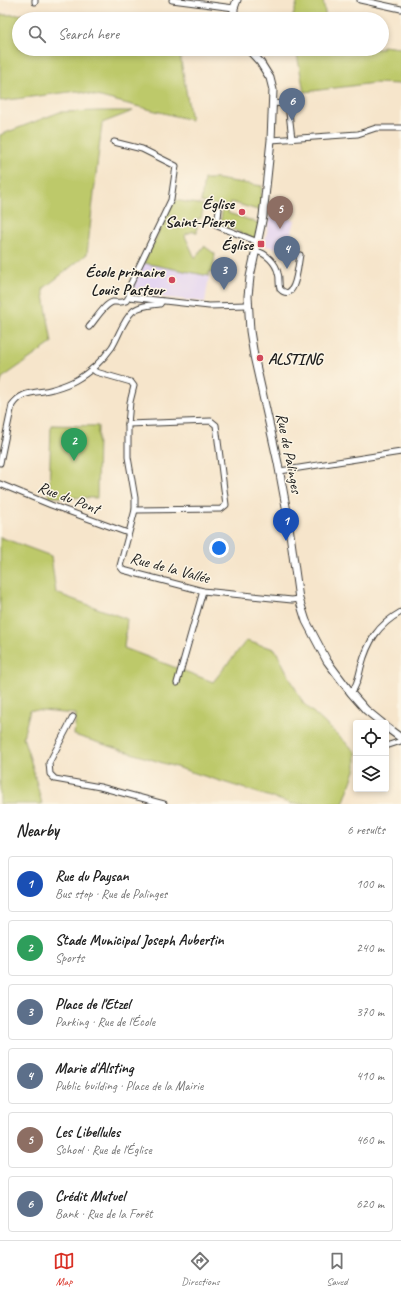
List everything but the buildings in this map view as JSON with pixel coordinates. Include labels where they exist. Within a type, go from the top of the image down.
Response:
[{"type":"main road","points":[[234,12],[237,0]]},
{"type":"main road","name":"Rue de Palinges","points":[[254,56],[270,78],[273,90],[271,140],[263,216],[250,277],[248,305],[250,331],[254,356],[280,471],[299,599],[306,621],[321,651],[351,693],[366,710],[378,720]]},
{"type":"main road","points":[[389,730],[401,740]]},
{"type":"street","points":[[172,0],[234,8]]},
{"type":"street","points":[[360,0],[401,9]]},
{"type":"street","points":[[272,103],[288,104],[292,139]]},
{"type":"street","points":[[271,140],[358,134],[376,128],[401,128]]},
{"type":"street","points":[[89,328],[107,305],[113,302],[121,303],[126,301],[129,297],[130,285],[171,200],[176,166],[142,149],[114,142]]},
{"type":"street","points":[[219,209],[217,226],[258,242]]},
{"type":"street","points":[[256,252],[260,252],[266,256],[275,265],[278,273],[280,289],[287,293],[294,288],[300,255]]},
{"type":"street","points":[[129,297],[209,306],[248,305]]},
{"type":"street","points":[[0,463],[12,405],[17,398],[30,392],[52,389],[76,380],[92,369],[112,348],[126,321],[134,310],[143,306],[160,304],[162,300]]},
{"type":"street","name":"Rue de la Vallée","points":[[92,369],[96,372],[131,382],[134,386],[130,402],[128,424],[128,457],[135,498],[135,510],[120,566],[123,570],[203,591],[292,600],[299,599]]},
{"type":"street","points":[[128,424],[211,422],[216,425],[226,506],[221,509],[135,510]]},
{"type":"street","points":[[280,471],[401,452]]},
{"type":"street","name":"Rue du Pont","points":[[0,484],[51,505],[128,533]]},
{"type":"street","points":[[177,683],[203,591]]},
{"type":"street","points":[[351,693],[356,686],[368,647],[377,631],[389,619],[401,612]]},
{"type":"street","points":[[73,717],[49,763],[50,774],[55,779],[100,788],[164,804]]},
{"type":"street","points":[[389,745],[401,740]]},
{"type":"shaded area","points":[[271,214],[295,220],[289,244],[287,244],[285,250],[264,245]]},
{"type":"shaded area","name":"École primaire Louis Pasteur","points":[[144,263],[209,276],[205,302],[135,294],[133,284]]},
{"type":"green space","points":[[298,0],[323,0],[325,12],[294,12]]},
{"type":"green space","points":[[0,15],[12,15],[12,56],[180,56],[191,120],[77,91],[0,101]]},
{"type":"green space","points":[[389,47],[401,48],[401,84],[374,83],[304,92],[297,56],[389,56]]},
{"type":"green space","points":[[133,111],[102,123],[87,254],[43,289],[52,343],[2,378],[0,386],[0,135],[60,112]]},
{"type":"green space","points":[[204,179],[217,179],[262,186],[261,211],[231,202],[228,213],[259,223],[255,239],[220,224],[223,207],[201,202]]},
{"type":"green space","points":[[174,200],[204,205],[201,218],[197,219],[197,233],[194,231],[186,234],[185,236],[195,258],[204,246],[215,254],[213,272],[209,272],[209,276],[144,263]]},
{"type":"green space","points":[[51,425],[98,426],[97,498],[49,497]]},
{"type":"green space","points":[[0,537],[51,556],[56,593],[127,619],[124,648],[213,682],[246,641],[275,649],[303,703],[353,749],[353,776],[343,804],[293,804],[74,735],[76,714],[30,710],[23,737],[42,804],[0,804]]},
{"type":"place","name":"Crédit Mutuel","points":[[292,121]]},
{"type":"place","name":"Église Saint-Pierre","points":[[242,212]]},
{"type":"place","name":"Les Libellules","points":[[280,229]]},
{"type":"place","name":"Église","points":[[261,244]]},
{"type":"place","name":"Marie d'Alsting","points":[[287,269]]},
{"type":"place","name":"École primaire Louis Pasteur","points":[[172,280]]},
{"type":"place","name":"Place de l'Etzel","points":[[224,290]]},
{"type":"place","name":"ALSTING","points":[[260,358]]},
{"type":"place","name":"Stade Municipal Joseph Aubertin","points":[[74,461]]},
{"type":"place","name":"Rue du Paysan","points":[[286,541]]}]
